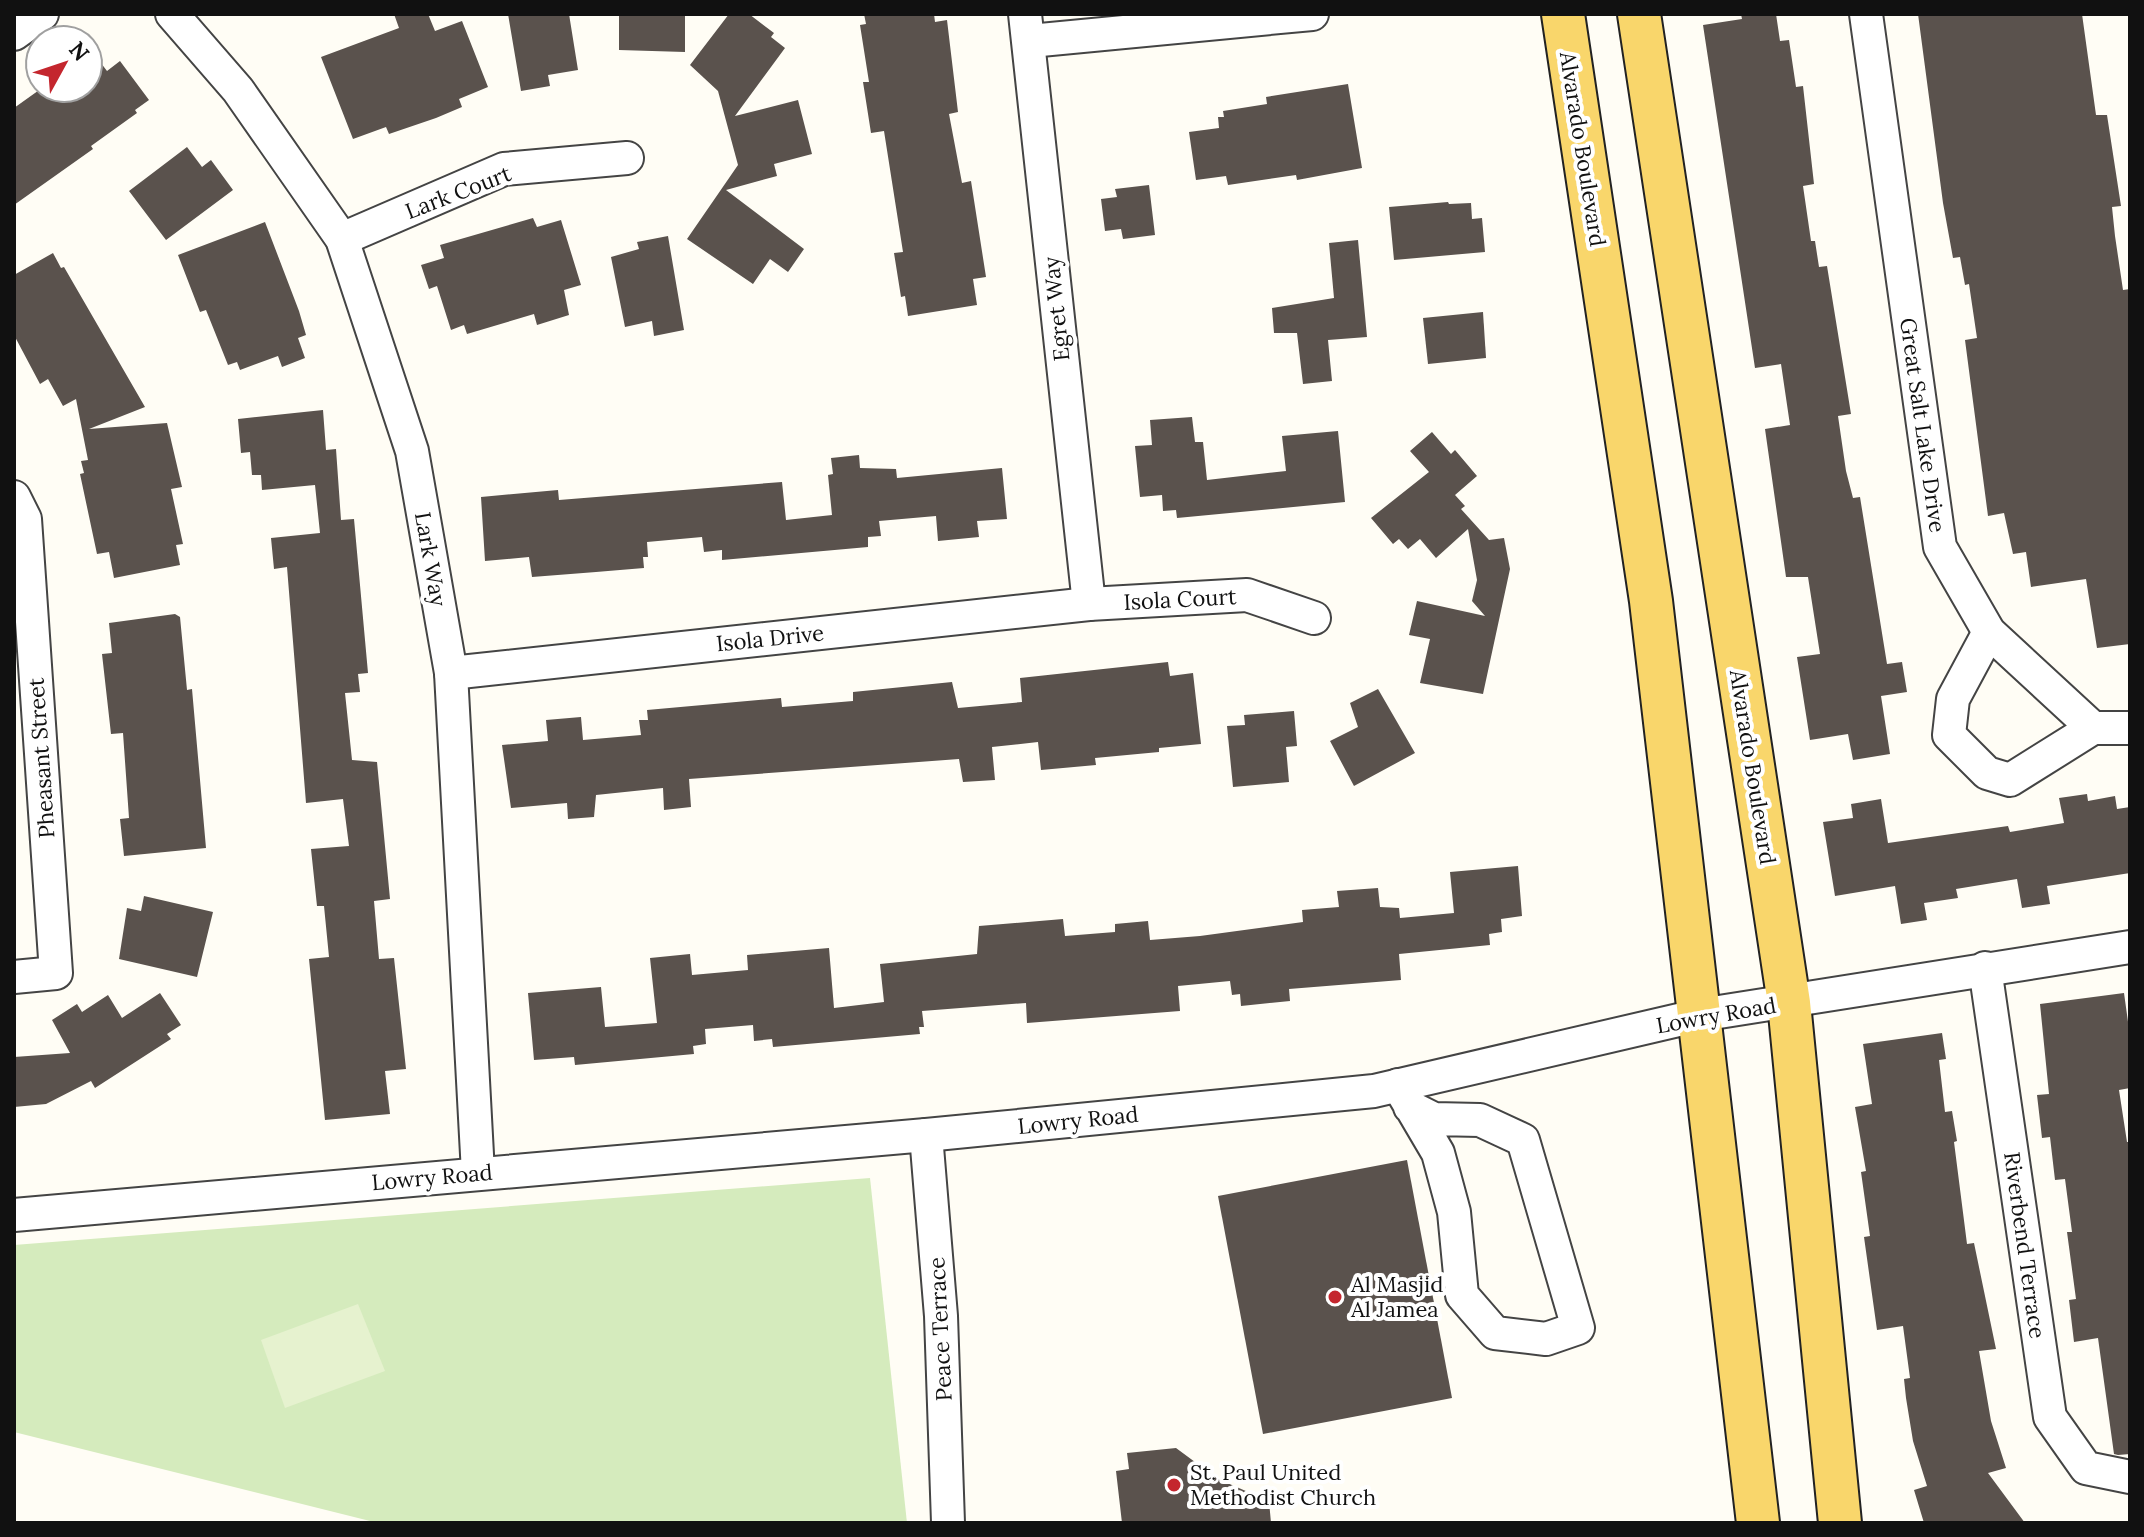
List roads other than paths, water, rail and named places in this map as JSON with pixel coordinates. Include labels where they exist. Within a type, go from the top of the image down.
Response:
[{"type":"main road","name":"Alvarado Boulevard","points":[[1563,14],[1651,601],[1758,1523]]},
{"type":"main road","name":"Alvarado Boulevard","points":[[1639,14],[1789,1003],[1840,1523]]},
{"type":"street","points":[[14,34],[42,14]]},
{"type":"street","name":"Lark Way","points":[[172,14],[238,90],[342,239],[412,451],[451,673],[478,1173]]},
{"type":"street","points":[[1028,28],[1312,14]]},
{"type":"street","name":"Great Salt Lake Drive","points":[[1866,14],[1940,547],[1989,632],[2093,728]]},
{"type":"street","name":"Egret Way","points":[[1028,28],[1089,604]]},
{"type":"street","name":"Lark Court","points":[[342,239],[504,169],[627,158]]},
{"type":"street","name":"Pheasant Street","points":[[14,977],[56,973],[18,512]]},
{"type":"street","name":"Isola Court","points":[[1089,604],[1247,595],[1314,618]]},
{"type":"street","name":"Isola Drive","points":[[451,673],[1089,604]]},
{"type":"street","points":[[1989,632],[1953,699],[1949,735],[1987,773],[2010,780],[2093,728],[2130,728]]},
{"type":"street","name":"Lowry Road","points":[[14,1215],[1404,1096],[1700,1015],[2130,947]]},
{"type":"street","name":"Riverbend Terrace","points":[[1985,968],[2050,1417],[2086,1468],[2130,1477]]},
{"type":"street","points":[[1404,1096],[1434,1119],[1480,1120],[1523,1140],[1578,1328],[1546,1339],[1495,1333],[1462,1295],[1454,1212],[1438,1153],[1404,1096]]},
{"type":"street","name":"Peace Terrace","points":[[926,1135],[941,1316],[948,1523]]},
{"type":"place","name":"Al Masjid Al Jamea","points":[[1335,1297]]},
{"type":"place","name":"St. Paul United Methodist Church","points":[[1174,1485]]}]
